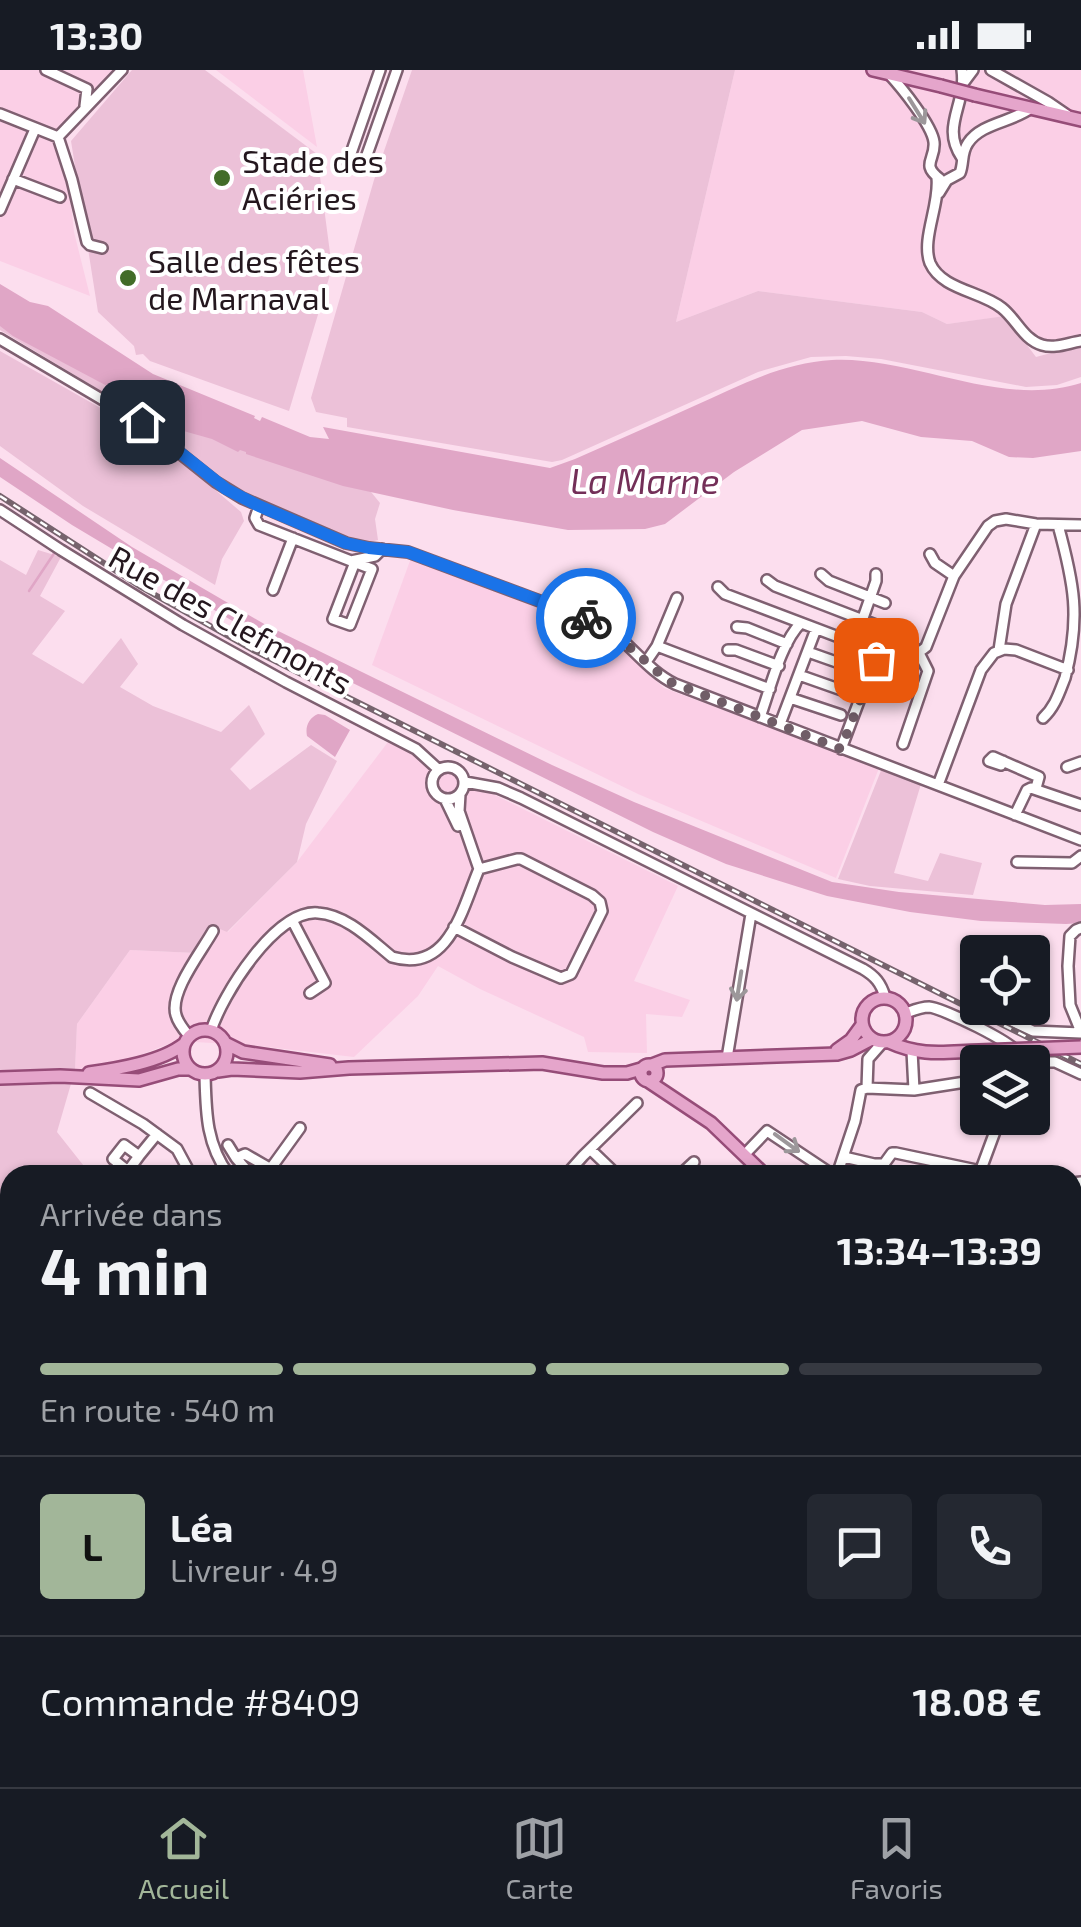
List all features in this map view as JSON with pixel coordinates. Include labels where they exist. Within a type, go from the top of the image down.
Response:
[{"type":"main road","points":[[873,70],[1075,118]]},
{"type":"main road","points":[[187,1040],[183,1057],[197,1073],[542,1063],[604,1073],[650,1073],[672,1060],[829,1055],[844,1052],[903,1033],[906,1012],[900,1003],[885,997],[869,1004],[862,1025],[851,1040],[829,1055]]},
{"type":"main road","points":[[862,1025],[881,1041],[912,1052],[1081,1047]]},
{"type":"main road","points":[[60,1076],[128,1066],[174,1051],[200,1030],[211,1031],[225,1043],[248,1053],[348,1068]]},
{"type":"main road","points":[[903,1033],[910,1043],[927,1052]]},
{"type":"main road","points":[[212,1073],[227,1058],[225,1043]]},
{"type":"main road","points":[[0,1078],[139,1080],[190,1068]]},
{"type":"main road","points":[[650,1073],[665,1093],[711,1123],[755,1165]]},
{"type":"street","points":[[46,70],[87,89],[106,87]]},
{"type":"street","points":[[58,137],[122,70]]},
{"type":"street","points":[[380,70],[348,162],[362,166],[397,70]]},
{"type":"street","points":[[964,82],[962,70],[972,70]]},
{"type":"street","points":[[932,154],[952,136],[964,82],[972,70]]},
{"type":"street","points":[[991,70],[1075,118]]},
{"type":"street","points":[[888,74],[910,98],[930,132],[934,142],[930,166],[942,179]]},
{"type":"street","points":[[85,109],[87,89]]},
{"type":"street","points":[[959,154],[978,133],[1031,108]]},
{"type":"street","points":[[0,114],[58,137]]},
{"type":"street","points":[[0,210],[35,129]]},
{"type":"street","points":[[942,179],[960,173],[963,166],[952,136]]},
{"type":"street","points":[[58,137],[87,242],[102,248]]},
{"type":"street","points":[[943,147],[959,154]]},
{"type":"street","points":[[13,179],[60,197]]},
{"type":"street","points":[[942,179],[927,247],[936,272],[1002,308],[1035,342],[1051,346],[1081,341]]},
{"type":"street","points":[[0,339],[142,422],[226,489],[259,506],[346,543],[408,552],[596,622],[675,684],[1081,840]]},
{"type":"street","points":[[259,506],[256,523],[372,569],[350,624],[333,619],[353,562]]},
{"type":"street","name":"Rue des Clefmonts","points":[[0,510],[183,625],[416,749],[438,770]]},
{"type":"street","points":[[841,749],[876,660],[887,654],[919,653],[928,642],[954,576],[990,523],[1006,520],[1081,524]]},
{"type":"street","points":[[999,650],[1006,604],[1036,524]]},
{"type":"street","points":[[1042,718],[1052,710],[1068,670],[1079,614],[1058,525]]},
{"type":"street","points":[[273,590],[293,538]]},
{"type":"street","points":[[353,562],[374,556],[382,549]]},
{"type":"street","points":[[930,554],[934,562],[954,576]]},
{"type":"street","points":[[821,574],[829,581],[886,603]]},
{"type":"street","points":[[718,587],[725,594],[849,641],[854,640],[876,574]]},
{"type":"street","points":[[767,580],[876,625]]},
{"type":"street","points":[[646,662],[677,598]]},
{"type":"street","points":[[760,717],[788,644],[801,624]]},
{"type":"street","points":[[737,627],[788,644]]},
{"type":"street","points":[[780,724],[816,629]]},
{"type":"street","points":[[657,646],[770,689]]},
{"type":"street","points":[[728,650],[779,666]]},
{"type":"street","points":[[938,785],[987,660],[999,650],[1016,650],[1068,670]]},
{"type":"street","points":[[808,652],[859,670]]},
{"type":"street","points":[[903,744],[928,670],[919,653]]},
{"type":"street","points":[[799,675],[850,693]]},
{"type":"street","points":[[790,698],[841,716]]},
{"type":"street","points":[[1003,761],[1038,776],[1036,788]]},
{"type":"street","points":[[1067,767],[1081,762]]},
{"type":"street","points":[[211,1031],[225,997],[241,975],[270,938],[302,914],[332,916],[353,926],[392,956],[410,960],[439,950],[454,927],[479,870],[459,812],[465,782],[456,768],[447,766],[433,776],[432,784],[445,799],[470,846]]},
{"type":"street","points":[[465,782],[498,788],[520,798],[873,975],[885,997]]},
{"type":"street","points":[[1015,815],[1027,790],[1036,788],[1081,805]]},
{"type":"street","points":[[445,799],[460,794]]},
{"type":"street","points":[[1017,862],[1072,863],[1081,856]]},
{"type":"street","points":[[454,927],[561,978],[571,974],[602,911],[592,894],[522,859],[479,870]]},
{"type":"street","points":[[727,1058],[751,914]]},
{"type":"street","points":[[292,920],[325,983],[310,993]]},
{"type":"street","points":[[1021,1025],[1033,1031],[1081,1032],[1068,993],[1070,936],[1078,929]]},
{"type":"street","points":[[187,1040],[174,1003],[213,931]]},
{"type":"street","points":[[906,1012],[933,1007],[1010,1045]]},
{"type":"street","points":[[867,1088],[868,1059],[881,1041]]},
{"type":"street","points":[[912,1052],[914,1090]]},
{"type":"street","points":[[1050,1062],[1081,1074]]},
{"type":"street","points":[[212,1073],[208,1130],[221,1165]]},
{"type":"street","points":[[840,1165],[861,1090],[914,1090],[960,1083]]},
{"type":"street","points":[[90,1092],[157,1134],[176,1149],[185,1165]]},
{"type":"street","points":[[575,1165],[637,1103]]},
{"type":"street","points":[[273,1165],[300,1128]]},
{"type":"street","points":[[745,1154],[767,1131],[819,1165]]},
{"type":"street","points":[[140,1156],[157,1134]]},
{"type":"street","points":[[983,1165],[994,1135]]},
{"type":"street","points":[[228,1145],[242,1165]]},
{"type":"street","points":[[590,1148],[606,1165]]},
{"type":"street","points":[[844,1157],[884,1164],[896,1153],[946,1165]]},
{"type":"street","points":[[236,1158],[246,1154],[259,1165]]},
{"type":"street","points":[[691,1165],[694,1162]]},
{"type":"shaded area","points":[[0,70],[113,70],[78,105],[54,146],[64,174],[90,296],[0,261]]},
{"type":"shaded area","points":[[132,70],[205,70],[317,154],[332,268],[289,411],[150,361],[143,354],[136,355],[134,346],[98,312],[71,141]]},
{"type":"shaded area","points":[[216,70],[303,70],[317,147]]},
{"type":"shaded area","points":[[412,70],[735,70],[676,322],[758,291],[922,312],[947,324],[1005,316],[1036,357],[1081,345],[1081,377],[1057,385],[1026,387],[881,359],[811,357],[758,372],[552,462],[347,427],[347,418],[316,412],[311,398],[374,180]]},
{"type":"shaded area","points":[[735,70],[1081,70],[1081,336],[1050,342],[1040,339],[1015,315],[947,324],[922,312],[758,291],[676,322]]},
{"type":"shaded area","points":[[0,315],[367,487],[380,503],[375,519],[378,540],[366,543],[342,537],[229,486],[139,414],[0,330]]},
{"type":"shaded area","points":[[0,351],[157,440],[241,512],[244,521],[222,559],[215,585],[83,506],[0,446]]},
{"type":"shaded area","points":[[38,550],[61,557],[40,596],[65,611],[32,654],[83,684],[121,638],[138,664],[120,687],[153,706],[221,732],[249,705],[265,734],[230,769],[250,790],[311,745],[337,761],[306,824],[297,862],[227,932],[215,927],[196,953],[130,950],[77,1024],[75,1070],[57,1132],[83,1165],[0,1165],[0,560],[26,575]]},
{"type":"shaded area","points":[[411,558],[599,629],[664,688],[879,768],[836,878],[638,794],[372,665]]},
{"type":"shaded area","points":[[388,742],[678,886],[634,981],[690,1000],[682,1017],[646,1014],[647,1053],[588,1052],[584,1037],[438,966],[418,996],[354,1057],[176,1041],[110,1067],[75,1070],[77,1024],[130,950],[196,953],[215,927],[228,932],[297,862]]},
{"type":"shaded area","points":[[882,768],[921,784],[894,873],[928,881],[940,853],[982,863],[973,895],[870,886],[838,879]]},
{"type":"water","name":"La Marne","points":[[0,284],[30,302],[48,306],[153,374],[260,421],[262,417],[310,437],[329,439],[323,427],[550,468],[761,377],[832,360],[863,361],[1019,390],[1081,383],[1081,451],[1009,457],[972,441],[921,437],[862,421],[802,430],[734,472],[665,524],[645,529],[568,530],[343,486],[180,430],[0,326]]},
{"type":"water","points":[[0,458],[132,547],[266,625],[634,802],[832,882],[1045,905],[1081,904],[1081,923],[981,921],[910,912],[827,896],[726,864],[653,832],[256,635],[72,525],[0,477]]},
{"type":"water","points":[[318,714],[350,730],[335,757],[307,736],[308,723]]},
{"type":"waterway","points":[[29,591],[55,552]]},
{"type":"railway","points":[[0,496],[141,587],[253,650],[1081,1064]]},
{"type":"way so far","points":[[586,618],[610,630],[668,681],[841,749],[876,660]]},
{"type":"place","name":"Stade des Aciéries","points":[[222,178]]},
{"type":"place","name":"Salle des fêtes de Marnaval","points":[[128,278]]},
{"type":"route","points":[[142,422],[226,489],[259,506],[346,543],[408,552],[586,618]]}]
